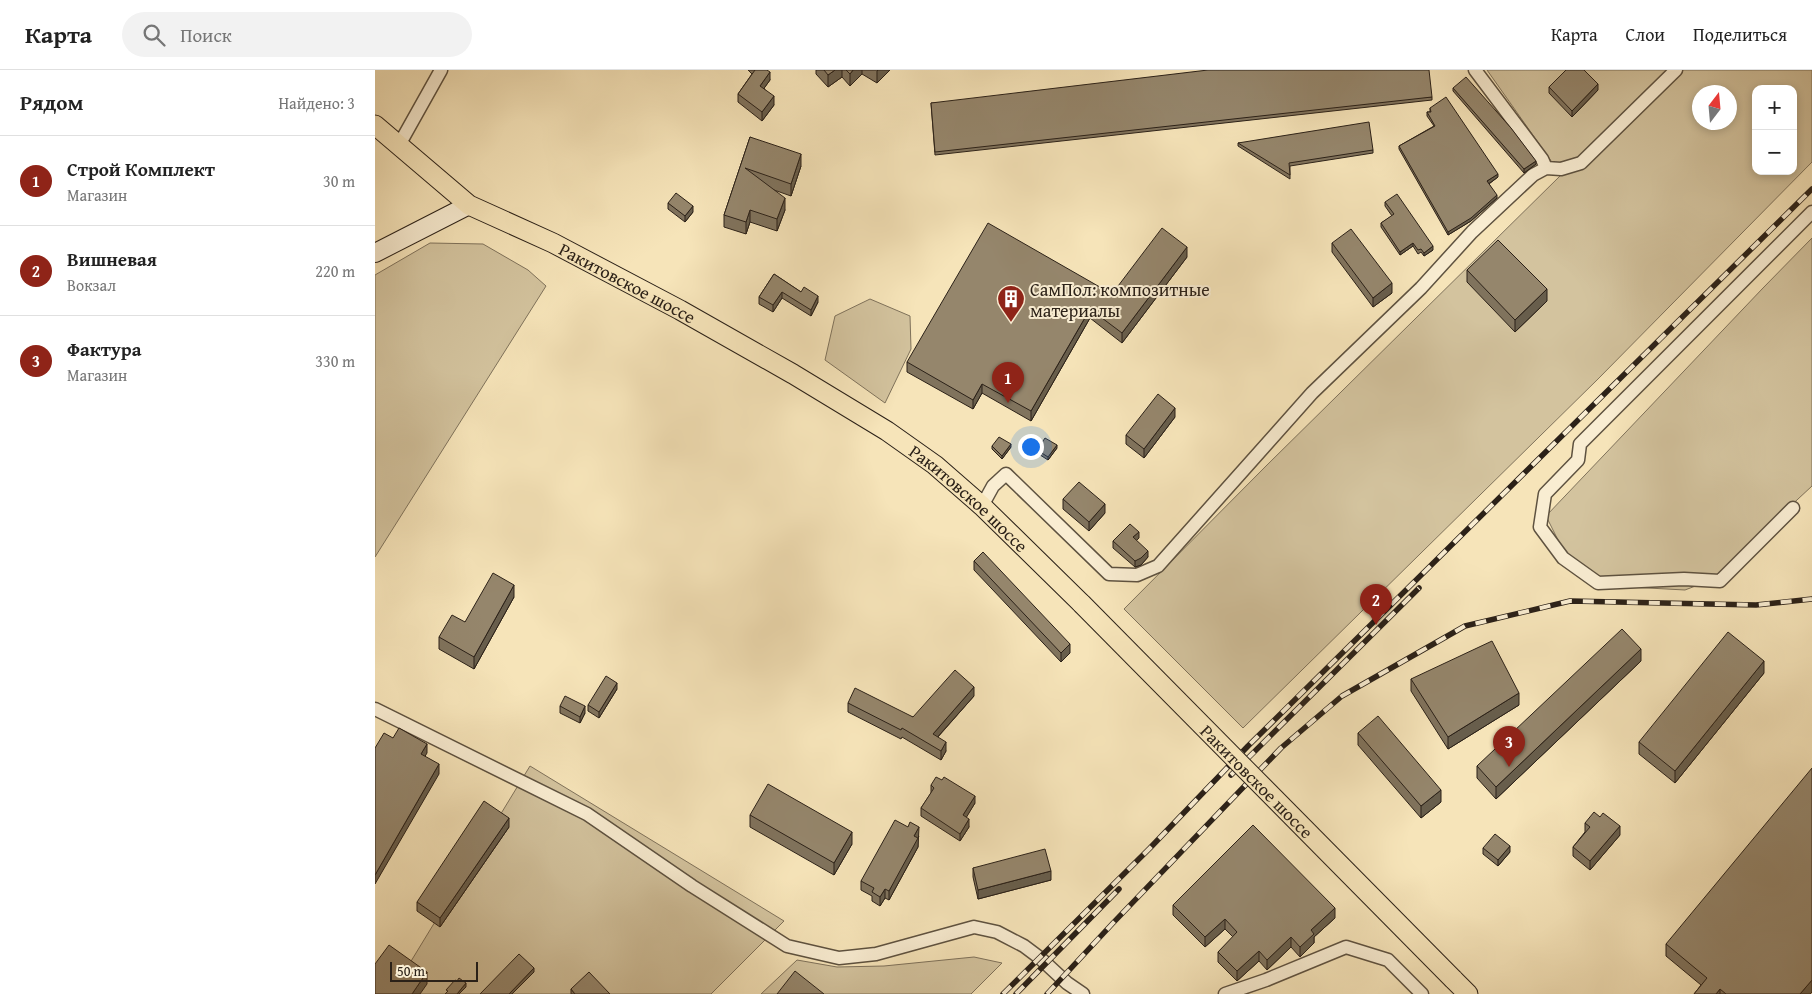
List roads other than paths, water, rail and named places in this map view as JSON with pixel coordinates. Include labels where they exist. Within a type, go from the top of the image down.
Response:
[{"type":"main road","name":"Ракитовское шоссе","points":[[375,125],[469,205],[561,247],[680,310],[793,374],[887,431],[935,466],[982,506],[1082,604],[1468,994]]},
{"type":"street","points":[[399,145],[441,70]]},
{"type":"street","points":[[1475,70],[1542,159],[1546,168]]},
{"type":"street","points":[[982,506],[993,486],[1006,474],[1109,574],[1137,575],[1158,566],[1312,393],[1421,288],[1472,232],[1533,175],[1546,168],[1561,169],[1581,164],[1676,70]]},
{"type":"street","points":[[375,253],[469,205]]},
{"type":"street","points":[[1793,508],[1720,582],[1684,579],[1598,583],[1563,558],[1540,527],[1545,494],[1578,460],[1580,444],[1812,212]]},
{"type":"street","points":[[375,708],[587,814],[692,886],[787,946],[839,958],[876,954],[974,928],[997,932],[1024,946],[1067,983],[1083,994]]},
{"type":"street","points":[[1225,994],[1346,948],[1388,960],[1422,994]]},
{"type":"railway","points":[[1003,994],[1150,848],[1248,746],[1812,189]]},
{"type":"railway","points":[[1231,775],[1419,588]]},
{"type":"railway","points":[[1047,994],[1281,748],[1342,696],[1465,626],[1570,601],[1756,605],[1812,599]]},
{"type":"railway","points":[[1016,994],[1119,889]]},
{"type":"place","name":"СамПол: композитные материалы","points":[[1011,323]]},
{"type":"place","name":"Строй Комплект","points":[[1008,403]]},
{"type":"place","name":"Вишневая","points":[[1376,625]]},
{"type":"place","name":"Фактура","points":[[1509,767]]}]
